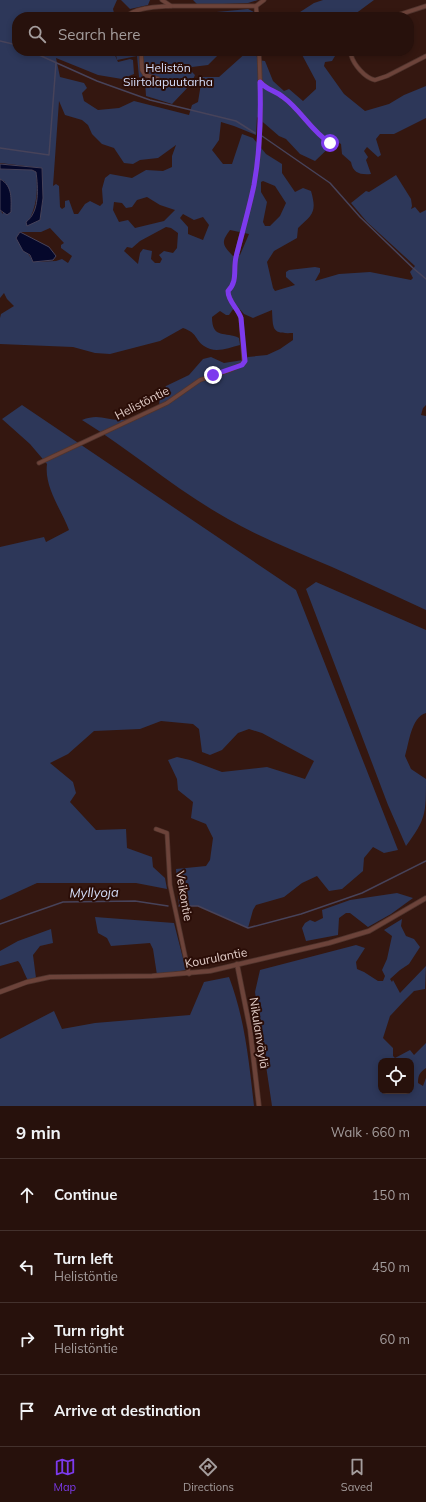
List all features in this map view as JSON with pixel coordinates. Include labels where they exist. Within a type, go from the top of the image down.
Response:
[{"type":"street","points":[[162,0],[171,6]]},
{"type":"street","points":[[134,12],[157,7],[171,6],[256,6],[264,0]]},
{"type":"street","points":[[256,6],[257,12]]},
{"type":"street","points":[[407,12],[426,6]]},
{"type":"street","points":[[141,56],[142,70],[145,75],[158,79]]},
{"type":"street","name":"Helistöntie","points":[[39,463],[167,403],[200,380],[230,370],[244,363],[241,318],[239,312],[228,298],[228,291],[233,286],[235,278],[236,259],[254,184],[258,147],[259,56]]},
{"type":"street","points":[[352,56],[356,65],[366,75],[375,80],[388,76],[426,56]]},
{"type":"street","points":[[260,82],[267,89],[283,96],[296,108],[315,131],[330,143]]},
{"type":"street","name":"Veikontie","points":[[156,829],[167,833],[170,885],[189,974]]},
{"type":"street","name":"Kourulantie","points":[[0,992],[27,982],[50,977],[189,974],[237,964],[329,943],[369,931],[426,898]]},
{"type":"street","name":"Nikulanväylä","points":[[237,964],[250,1029],[259,1106]]},
{"type":"green space","points":[[0,0],[117,0],[113,9],[114,12],[12,12],[12,56],[115,56],[118,62],[130,59],[133,60],[134,74],[129,76],[128,80],[98,75],[56,58],[60,77],[84,83],[87,88],[82,93],[84,101],[98,110],[119,108],[134,101],[189,115],[192,105],[198,102],[202,77],[219,77],[242,56],[257,56],[258,60],[265,61],[273,81],[284,91],[289,89],[303,101],[316,89],[316,81],[303,56],[335,56],[332,61],[325,62],[324,66],[344,94],[365,111],[389,104],[404,95],[426,86],[426,118],[394,134],[380,134],[376,139],[381,155],[378,157],[367,147],[364,151],[368,157],[366,160],[371,174],[360,174],[355,171],[351,162],[342,154],[341,144],[336,141],[315,161],[300,154],[286,139],[279,136],[257,117],[256,135],[221,122],[219,140],[212,150],[223,164],[232,164],[242,134],[253,138],[266,154],[282,164],[282,173],[295,192],[303,188],[311,191],[314,204],[312,212],[298,228],[297,238],[274,251],[267,262],[275,291],[295,285],[286,277],[286,272],[289,270],[315,267],[320,268],[320,272],[315,281],[339,274],[370,272],[411,280],[413,278],[410,272],[415,266],[367,222],[351,203],[366,191],[369,192],[396,175],[411,199],[411,209],[415,207],[420,213],[426,210],[426,405],[423,408],[421,415],[426,416],[426,610],[344,572],[266,539],[228,519],[190,496],[119,444],[82,420],[98,417],[123,420],[132,418],[159,406],[160,396],[166,386],[189,375],[203,359],[211,357],[224,363],[243,360],[248,357],[267,355],[280,349],[293,340],[293,333],[281,333],[275,329],[272,310],[253,318],[244,314],[236,305],[229,315],[226,315],[220,311],[212,317],[214,329],[217,332],[239,338],[240,345],[222,350],[213,350],[204,346],[192,332],[183,328],[160,341],[110,354],[95,353],[73,347],[0,344],[1,314],[14,306],[7,299],[4,293],[0,298],[0,210],[3,214],[5,182],[0,179],[0,169],[32,170],[36,172],[36,197],[34,209],[29,220],[40,220],[43,198],[42,168],[0,163]],"holes":[[[59,101],[65,115],[82,120],[88,125],[92,134],[102,144],[114,148],[124,163],[133,164],[140,160],[158,158],[176,145],[172,156],[172,167],[163,171],[146,170],[132,178],[110,174],[105,178],[102,189],[103,203],[100,206],[90,201],[85,204],[78,214],[74,214],[69,200],[65,201],[65,207],[62,209],[60,207],[59,186],[56,184],[53,186]],[[263,181],[275,186],[286,203],[280,216],[270,226],[265,226],[263,222],[267,202],[261,192],[261,182]],[[147,197],[160,205],[175,210],[164,221],[135,228],[128,220],[119,222],[113,210],[114,202],[122,203],[126,208],[132,207],[137,200]],[[183,214],[194,220],[203,217],[209,225],[203,240],[188,234],[188,227],[180,218]],[[166,227],[171,228],[178,233],[177,248],[173,253],[164,251],[159,255],[162,259],[160,263],[155,263],[151,259],[152,251],[143,249],[140,253],[138,264],[124,251],[127,247],[132,248],[140,241]],[[50,228],[64,243],[61,245],[61,248],[72,256],[68,263],[62,259],[56,261],[33,262],[16,238],[20,232],[41,232]],[[230,230],[249,234],[240,255],[233,256],[225,246],[224,241]]]},
{"type":"green space","points":[[121,0],[150,0],[148,5],[130,9]]},
{"type":"green space","points":[[193,0],[258,0],[248,3],[198,5]]},
{"type":"green space","points":[[323,0],[374,0],[358,12],[300,12],[314,3]]},
{"type":"green space","points":[[248,9],[254,12],[216,12]]},
{"type":"green space","name":"Helistön Siirtolapuutarha","points":[[116,56],[137,56],[117,60]]},
{"type":"green space","name":"Helistön Siirtolapuutarha","points":[[137,56],[217,56],[208,65],[192,67],[190,70],[195,75],[191,84],[172,104],[146,96],[145,80],[139,77]]},
{"type":"green space","points":[[22,405],[296,590],[398,850],[384,853],[373,847],[364,858],[363,871],[342,889],[329,891],[317,876],[302,883],[284,897],[256,905],[248,928],[198,906],[179,906],[176,869],[206,866],[210,860],[213,838],[206,824],[191,818],[193,802],[178,790],[177,779],[168,760],[177,757],[190,760],[222,772],[267,767],[305,779],[314,761],[262,733],[249,729],[238,733],[222,750],[210,755],[202,752],[199,729],[193,724],[161,721],[140,729],[94,731],[68,754],[50,763],[73,782],[76,793],[70,802],[96,830],[126,829],[127,848],[152,857],[153,867],[165,878],[167,889],[136,883],[37,883],[0,900],[0,547],[44,537],[46,542],[69,530],[48,481],[47,464],[30,444],[2,419]]},
{"type":"green space","points":[[316,582],[426,630],[426,713],[417,720],[414,725],[405,756],[411,769],[426,779],[426,800],[424,816],[418,829],[406,846],[388,805],[306,589]]},
{"type":"green space","points":[[397,893],[413,898],[391,914],[368,927],[350,913],[346,913],[339,918],[338,935],[306,941],[302,928],[305,923],[310,920],[315,922],[323,918],[322,910],[350,900]]},
{"type":"green space","points":[[95,917],[174,923],[186,970],[157,975],[153,949],[150,943],[111,946],[107,938],[98,933]]},
{"type":"green space","points":[[402,919],[401,926],[406,936],[414,939],[420,947],[409,964],[390,979],[392,982],[393,980],[400,993],[426,966],[425,989],[414,991],[390,1016],[383,1038],[393,1048],[393,1056],[395,1058],[410,1050],[414,1055],[426,1043],[426,1068],[420,1074],[418,1083],[423,1086],[426,1078],[426,1106],[272,1106],[255,992],[260,970],[356,945],[365,948],[356,962],[357,969],[378,981],[383,981],[385,976],[382,970],[387,959],[392,936],[384,930]]},
{"type":"green space","points":[[51,929],[53,943],[40,946],[33,955],[36,978],[28,980],[18,961],[0,966],[0,951],[18,941]]},
{"type":"green space","points":[[229,977],[243,1025],[254,1106],[0,1106],[0,1039],[54,1011],[62,1029],[95,1023],[190,1015],[204,982]]},
{"type":"shaded area","points":[[0,164],[42,168],[43,198],[40,220],[27,226],[26,222],[31,218],[36,206],[36,172],[32,170],[0,169]]},
{"type":"shaded area","points":[[0,179],[7,185],[10,193],[11,212],[7,215],[0,210]]},
{"type":"shaded area","points":[[20,232],[49,247],[56,256],[53,260],[33,262],[30,255],[23,251],[16,238]]},
{"type":"waterway","points":[[0,41],[12,44]]},
{"type":"waterway","points":[[41,56],[97,81],[150,100],[236,121],[255,133]]},
{"type":"waterway","points":[[0,148],[49,155],[56,63]]},
{"type":"waterway","points":[[262,136],[330,183],[360,217],[426,279]]},
{"type":"waterway","points":[[179,906],[198,906],[248,928],[301,914],[362,893],[426,861]]},
{"type":"waterway","name":"Myllyoja","points":[[0,924],[63,902],[135,901],[168,906]]},
{"type":"route","points":[[213,375],[242,365],[245,361],[241,318],[239,312],[228,298],[228,291],[233,286],[235,278],[236,259],[254,184],[258,147],[261,94],[260,82],[267,89],[283,96],[296,108],[315,131],[330,143]]}]
